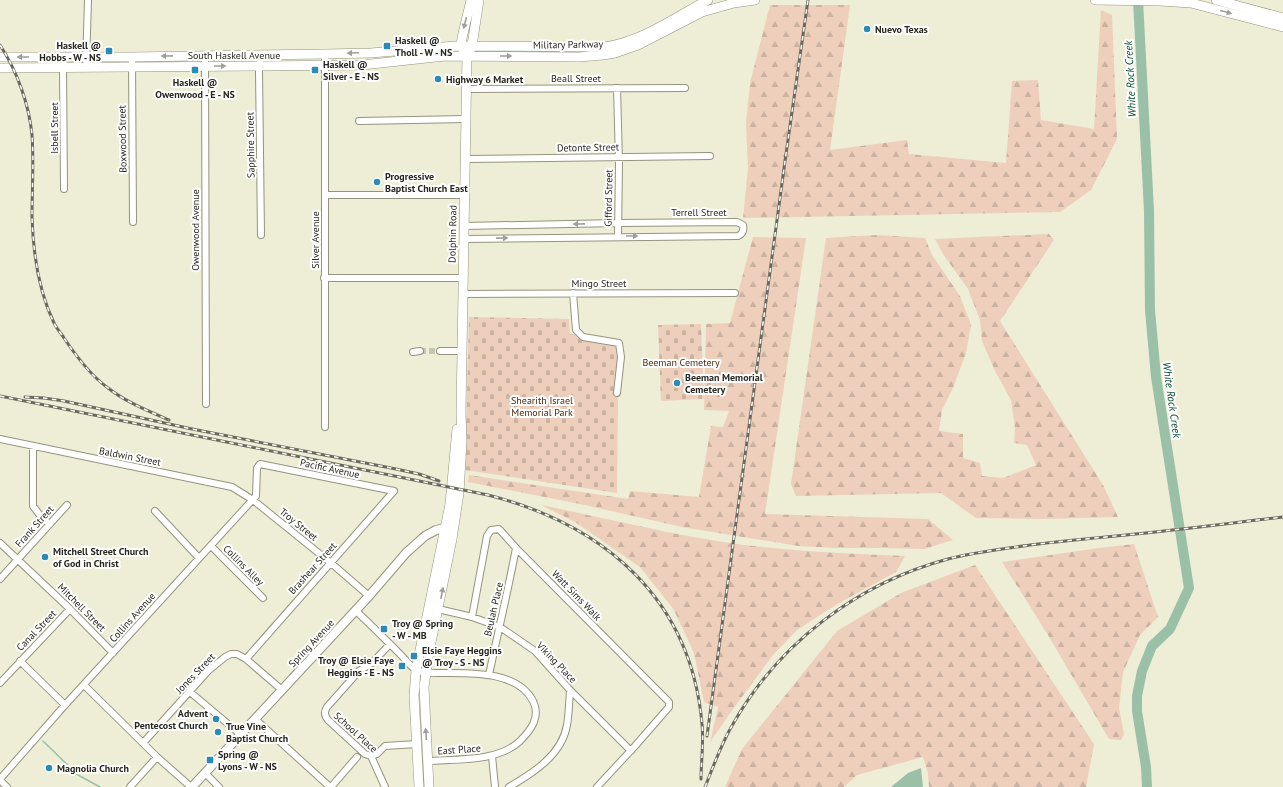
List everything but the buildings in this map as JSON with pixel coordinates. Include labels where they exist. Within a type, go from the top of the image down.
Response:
[{"type":"main road","points":[[467,56],[461,46],[471,0]]},
{"type":"main road","name":"Dolphin Road","points":[[450,527],[459,492],[462,442],[462,294],[467,56],[472,46],[479,0]]},
{"type":"main road","name":"Military Parkway","points":[[461,46],[605,47],[626,43],[643,36],[708,0]]},
{"type":"main road","name":"Military Parkway","points":[[467,56],[579,56],[615,53],[629,49],[646,41],[696,6],[755,0]]},
{"type":"main road","points":[[1095,0],[1191,3],[1283,28]]},
{"type":"main road","points":[[1216,0],[1283,18]]},
{"type":"main road","name":"South Haskell Avenue","points":[[0,68],[86,66],[204,56],[371,53],[442,46],[461,46]]},
{"type":"main road","points":[[371,53],[371,64]]},
{"type":"main road","name":"South Haskell Avenue","points":[[0,57],[87,56],[204,66],[260,66],[371,64],[431,57],[467,56]]},
{"type":"main road","points":[[63,57],[63,67]]},
{"type":"main road","points":[[429,787],[421,671],[429,607],[450,527]]},
{"type":"main road","points":[[419,787],[414,696],[438,609],[450,527]]},
{"type":"street","points":[[86,66],[88,0]]},
{"type":"street","name":"Silver Avenue","points":[[325,54],[325,427]]},
{"type":"street","name":"Sapphire Street","points":[[261,55],[261,234]]},
{"type":"street","name":"Owenwood Avenue","points":[[204,56],[206,404]]},
{"type":"street","name":"Boxwood Street","points":[[132,61],[133,222]]},
{"type":"street","name":"Isbell Street","points":[[63,67],[64,189]]},
{"type":"street","name":"Gifford Street","points":[[617,88],[618,236]]},
{"type":"street","name":"Beall Street","points":[[466,89],[685,88]]},
{"type":"street","points":[[358,121],[466,119]]},
{"type":"street","name":"Detonte Street","points":[[465,159],[710,156]]},
{"type":"street","points":[[325,195],[464,195]]},
{"type":"street","name":"Terrell Street","points":[[463,239],[618,236],[738,236],[742,234],[744,230],[743,225],[737,222],[464,226]]},
{"type":"street","points":[[324,278],[463,278]]},
{"type":"street","points":[[573,293],[576,330],[583,337],[619,343],[621,357],[617,393]]},
{"type":"street","name":"Mingo Street","points":[[462,294],[735,293]]},
{"type":"street","points":[[440,351],[462,351]]},
{"type":"street","name":"Baldwin Street","points":[[0,439],[232,486],[253,500]]},
{"type":"street","points":[[33,446],[33,506],[50,524]]},
{"type":"street","name":"Pacific Avenue","points":[[253,500],[257,494],[256,468],[262,464],[394,491]]},
{"type":"street","name":"Brashear Street","points":[[246,659],[394,491]]},
{"type":"street","name":"Collins Avenue","points":[[0,780],[65,705],[253,500]]},
{"type":"street","name":"Troy Street","points":[[253,500],[369,596]]},
{"type":"street","name":"Frank Street","points":[[0,579],[67,505]]},
{"type":"street","points":[[155,511],[200,558]]},
{"type":"street","name":"Spring Avenue","points":[[191,787],[369,596],[406,553],[426,536],[450,527]]},
{"type":"street","name":"Watt Sims Walk","points":[[472,617],[488,532],[493,529],[499,529],[669,702],[669,707],[632,750]]},
{"type":"street","name":"Mitchell Street","points":[[0,543],[70,609],[113,653]]},
{"type":"street","name":"Collins Alley","points":[[211,546],[263,598]]},
{"type":"street","name":"Beulah Place","points":[[489,675],[508,594],[516,548]]},
{"type":"street","name":"Viking Place","points":[[429,607],[472,617],[500,627],[535,651],[570,690],[632,750]]},
{"type":"street","name":"Canal Street","points":[[0,683],[70,609]]},
{"type":"street","points":[[355,610],[390,644],[421,671]]},
{"type":"street","name":"School Place","points":[[386,787],[371,756],[364,754],[328,720],[325,716],[325,712],[327,707],[359,671],[372,663],[390,644]]},
{"type":"street","name":"Jones Street","points":[[143,743],[208,671],[225,657],[231,654],[237,654],[246,659]]},
{"type":"street","points":[[246,659],[282,690]]},
{"type":"street","points":[[20,661],[65,705]]},
{"type":"street","name":"East Place","points":[[421,671],[431,673],[478,673],[508,680],[522,688],[530,696],[535,704],[536,710],[534,724],[516,745],[504,752],[492,756],[428,761]]},
{"type":"street","points":[[84,685],[157,757],[191,787]]},
{"type":"street","points":[[509,787],[531,774],[553,753],[560,744],[567,726],[570,690]]},
{"type":"street","points":[[190,692],[240,734]]},
{"type":"street","points":[[255,719],[330,787],[357,757]]},
{"type":"street","points":[[371,756],[374,756],[385,746],[417,744]]},
{"type":"street","points":[[597,787],[632,750]]},
{"type":"street","points":[[492,756],[495,787]]},
{"type":"street","points":[[130,787],[157,757]]},
{"type":"street","points":[[204,773],[219,787]]},
{"type":"street","points":[[0,780],[7,787]]},
{"type":"green space","points":[[770,5],[850,5],[830,150],[907,140],[909,154],[1006,163],[1012,81],[1038,80],[1041,120],[1094,129],[1101,10],[1112,15],[1117,139],[1091,190],[1060,212],[743,218],[748,168],[746,123],[750,83]]},
{"type":"green space","points":[[1049,234],[1054,240],[1000,321],[1103,485],[1118,517],[1044,519],[976,518],[941,493],[796,496],[791,484],[826,238],[877,235],[925,238],[932,255],[960,296],[971,325],[966,353],[953,388],[942,410],[939,431],[963,434],[963,458],[980,463],[982,476],[1003,478],[1036,465],[1027,445],[1014,443],[1015,428],[1011,400],[995,371],[982,341],[980,320],[968,289],[943,254],[935,239]]},
{"type":"green space","points":[[753,237],[806,238],[765,514],[928,519],[953,540],[924,549],[798,546],[682,527],[580,504],[468,482],[469,475],[628,499],[630,491],[699,497],[711,426],[723,427],[729,411],[704,410],[706,324],[730,323]]},
{"type":"green space","name":"Shearith Israel Memorial Park","points":[[469,317],[569,319],[570,334],[617,342],[617,493],[465,470]]},
{"type":"green space","name":"Beeman Cemetery","points":[[701,324],[704,399],[661,401],[658,325]]},
{"type":"green space","points":[[541,505],[668,532],[744,545],[824,552],[905,556],[896,572],[839,603],[797,630],[773,655],[710,742],[718,707],[704,702],[694,653],[674,610],[640,567],[575,522]]},
{"type":"green space","points":[[1134,544],[1158,617],[1140,635],[1123,672],[1119,708],[1124,734],[1121,740],[1109,739],[1048,635],[1002,562]]},
{"type":"green space","points":[[975,565],[1094,744],[1086,787],[929,787],[928,773],[923,757],[857,775],[844,787],[725,787],[742,749],[837,631],[901,593]]},
{"type":"shaded area","points":[[921,768],[923,787],[891,787],[908,773]]},
{"type":"waterway","name":"White Rock Creek","points":[[1138,0],[1149,211],[1150,310],[1156,377],[1189,588],[1170,629],[1152,646],[1142,671],[1137,696],[1137,711],[1146,767],[1147,787]]},
{"type":"waterway","points":[[43,741],[78,775],[100,787]]},
{"type":"tunnel","points":[[420,351],[440,351]]},
{"type":"railway","points":[[707,736],[808,0]]},
{"type":"railway","points":[[0,45],[17,77],[28,112],[33,145],[32,217],[34,244],[44,298],[54,323],[78,358],[101,383],[130,402],[169,420]]},
{"type":"railway","points":[[0,396],[488,495],[530,508],[569,526],[604,548],[635,574],[660,605],[680,640],[694,680],[702,724],[703,745],[701,779]]},
{"type":"railway","points":[[25,397],[64,401],[192,429],[396,469],[419,474],[439,481]]},
{"type":"railway","points":[[705,787],[721,747],[733,724],[773,667],[824,620],[853,600],[883,584],[915,570],[948,559],[979,553],[1042,544],[1283,517]]},
{"type":"place","name":"Nuevo Texas","points":[[867,29]]},
{"type":"place","name":"Haskell @ Tholl - W - NS","points":[[387,46]]},
{"type":"place","name":"Haskell @ Hobbs - W - NS","points":[[109,51]]},
{"type":"place","name":"Haskell @ Owenwood - E - NS","points":[[195,70]]},
{"type":"place","name":"Haskell @ Silver - E - NS","points":[[315,70]]},
{"type":"place","name":"Highway 6 Market","points":[[438,79]]},
{"type":"place","name":"Progressive Baptist Church East","points":[[377,182]]},
{"type":"place","name":"Beeman Memorial Cemetery","points":[[677,383]]},
{"type":"place","name":"Mitchell Street Church of God in Christ","points":[[45,557]]},
{"type":"place","name":"Troy @ Spring - W - MB","points":[[384,629]]},
{"type":"place","name":"Elsie Faye Heggins @ Troy - S - NS","points":[[414,656]]},
{"type":"place","name":"Troy @ Elsie Faye Heggins - E - NS","points":[[402,666]]},
{"type":"place","name":"Advent Pentecost Church","points":[[216,719]]},
{"type":"place","name":"True Vine Baptist Church","points":[[218,732]]},
{"type":"place","name":"Spring @ Lyons - W - NS","points":[[210,760]]},
{"type":"place","name":"Magnolia Church","points":[[49,768]]}]
